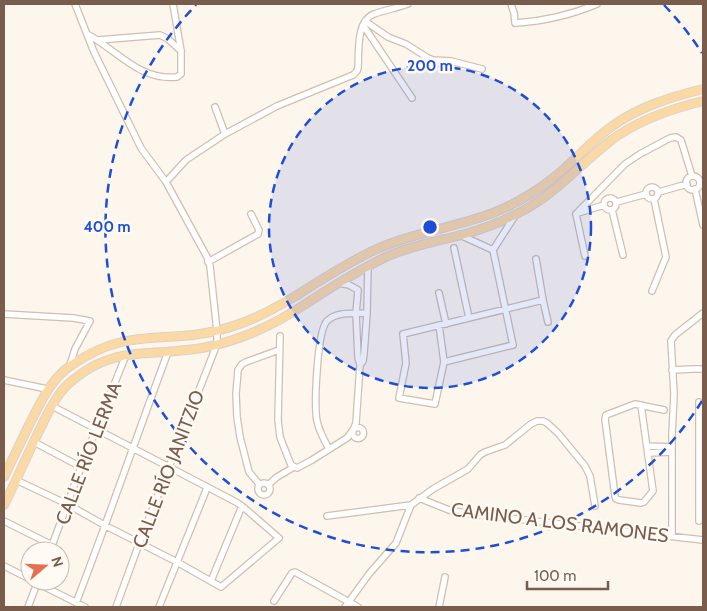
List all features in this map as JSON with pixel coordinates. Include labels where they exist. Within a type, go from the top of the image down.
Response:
[{"type":"main road","points":[[4,477],[47,389],[70,366],[87,355],[119,342],[192,335],[217,331],[244,323],[262,315],[377,249],[417,234],[484,216],[512,204],[539,188],[559,173],[611,126],[646,107],[703,89]]},
{"type":"main road","points":[[4,506],[34,442],[61,391],[71,380],[87,370],[113,358],[126,355],[168,352],[217,344],[241,337],[275,323],[339,283],[390,255],[460,235],[502,221],[516,214],[542,200],[611,140],[630,128],[666,111],[703,101]]},
{"type":"street","name":"CALLE RÍO JANITZIO","points":[[75,4],[94,52],[141,148],[166,182],[205,254],[208,262],[217,331],[217,344],[116,607]]},
{"type":"street","points":[[87,34],[98,40],[130,65],[156,76],[174,78],[181,74],[180,51],[173,4]]},
{"type":"street","points":[[166,182],[186,160],[225,134],[276,106],[355,73],[358,68],[360,33],[364,23],[373,14],[408,4]]},
{"type":"street","points":[[511,4],[514,13],[514,23],[519,23],[575,13],[597,4]]},
{"type":"street","points":[[364,23],[433,60],[451,61],[482,69]]},
{"type":"street","points":[[364,23],[412,98]]},
{"type":"street","points":[[98,40],[160,35],[180,51]]},
{"type":"street","points":[[215,107],[225,134]]},
{"type":"street","points":[[576,214],[625,164],[670,138],[676,137],[681,140],[692,176]]},
{"type":"street","points":[[692,176],[702,181],[695,189]]},
{"type":"street","points":[[687,184],[688,179],[692,176]]},
{"type":"street","points":[[687,184],[690,188],[695,189]]},
{"type":"street","points":[[654,199],[659,192],[687,184]]},
{"type":"street","points":[[646,194],[650,187],[656,188],[659,192]]},
{"type":"street","points":[[695,189],[703,225]]},
{"type":"street","points":[[646,194],[648,198],[654,199]]},
{"type":"street","points":[[617,202],[646,194]]},
{"type":"street","points":[[576,214],[604,205],[605,201],[609,198],[617,202]]},
{"type":"street","points":[[652,291],[666,257],[654,199]]},
{"type":"street","points":[[612,210],[617,202]]},
{"type":"street","points":[[604,205],[606,209],[612,210]]},
{"type":"street","points":[[612,210],[623,255]]},
{"type":"street","points":[[208,262],[258,234],[259,230],[251,214]]},
{"type":"street","points":[[444,362],[513,345],[492,250],[516,214]]},
{"type":"street","points":[[576,214],[585,256]]},
{"type":"street","points":[[460,235],[492,250]]},
{"type":"street","points":[[454,248],[469,318]]},
{"type":"street","points":[[536,259],[548,322]]},
{"type":"street","points":[[360,365],[364,354],[368,266]]},
{"type":"street","points":[[339,283],[349,285],[358,290],[368,290]]},
{"type":"street","points":[[260,485],[263,483],[268,484],[294,467],[297,468],[329,450],[348,438],[353,430],[356,423],[360,365],[356,314],[358,290]]},
{"type":"street","points":[[439,293],[446,324]]},
{"type":"street","points":[[439,325],[444,362],[435,404],[399,398],[406,363],[404,334],[439,325],[543,300]]},
{"type":"street","points":[[329,450],[321,435],[316,418],[317,375],[323,326],[337,314],[367,313]]},
{"type":"street","points":[[672,536],[674,394],[671,344],[672,338],[703,313]]},
{"type":"street","points":[[4,314],[73,318],[90,321],[75,349],[70,366]]},
{"type":"street","points":[[280,336],[278,420],[280,437],[289,462],[294,467]]},
{"type":"street","points":[[260,485],[249,472],[240,437],[236,394],[238,370],[246,362],[279,350]]},
{"type":"street","points":[[76,602],[106,526],[132,448],[168,352]]},
{"type":"street","name":"CALLE RÍO LERMA","points":[[53,541],[126,355]]},
{"type":"street","points":[[672,370],[693,368],[703,370]]},
{"type":"street","points":[[4,380],[47,389]]},
{"type":"street","points":[[699,402],[702,455],[699,521]]},
{"type":"street","points":[[642,405],[653,491],[641,503],[616,499],[606,415],[635,404],[642,405],[664,410]]},
{"type":"street","points":[[16,480],[67,504],[221,587],[279,538],[242,506],[52,406]]},
{"type":"street","points":[[347,605],[396,543],[411,505],[432,489],[463,472],[480,455],[506,445],[537,421],[543,421],[558,433],[588,471],[595,506]]},
{"type":"street","points":[[34,442],[81,467]]},
{"type":"street","points":[[648,446],[672,450]]},
{"type":"street","points":[[648,453],[672,450]]},
{"type":"street","points":[[260,485],[258,488],[259,492],[264,494],[269,492],[268,484]]},
{"type":"street","points":[[159,607],[206,488]]},
{"type":"street","name":"CAMINO A LOS RAMONES","points":[[419,498],[449,510],[472,514],[703,540]]},
{"type":"street","points":[[327,516],[411,505]]},
{"type":"street","points":[[211,581],[242,506]]},
{"type":"street","points":[[4,521],[46,541]]},
{"type":"street","points":[[4,566],[20,574]]},
{"type":"street","points":[[274,601],[292,573],[297,572],[347,605],[358,607]]},
{"type":"street","points":[[439,607],[444,577]]},
{"type":"street","points":[[28,607],[32,591]]},
{"type":"street","points":[[55,591],[85,607]]}]
